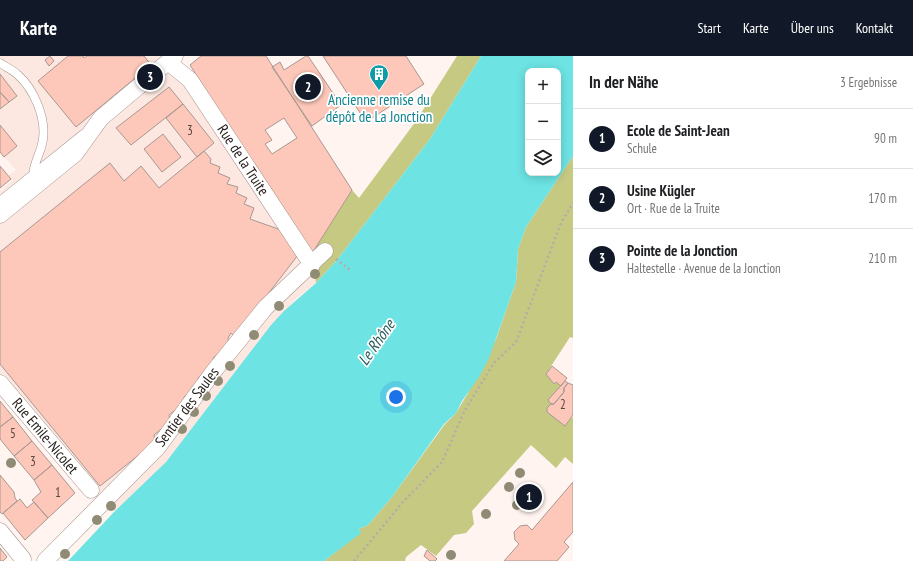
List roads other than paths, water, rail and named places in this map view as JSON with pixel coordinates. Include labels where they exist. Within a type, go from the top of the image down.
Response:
[{"type":"street","points":[[0,215],[38,178],[75,154],[101,118],[170,58]]},
{"type":"street","name":"Rue de la Truite","points":[[170,58],[190,80],[312,265]]},
{"type":"street","name":"Sentier des Saules","points":[[44,561],[158,447],[214,371],[266,307],[295,278],[312,265],[330,255]]},
{"type":"street","name":"Rue Emile-Nicolet","points":[[0,383],[91,490]]},
{"type":"street","points":[[0,531],[23,558]]},
{"type":"lane","points":[[0,63],[14,72],[24,82],[34,99],[42,118],[43,140],[35,163],[38,178],[0,202]]},
{"type":"water","name":"Le Rhône","points":[[481,56],[573,56],[573,156],[561,174],[561,68],[525,68],[525,176],[560,176],[526,227],[518,249],[516,282],[489,358],[479,377],[462,401],[456,413],[444,424],[392,497],[368,525],[359,529],[361,533],[324,561],[68,561],[115,511],[166,462],[271,325],[284,311],[316,283],[337,260],[430,139]]},
{"type":"place","name":"Pointe de la Jonction","points":[[150,77]]},
{"type":"place","name":"Usine Kügler","points":[[308,87]]},
{"type":"place","name":"Ancienne remise du dépôt de La Jonction","points":[[379,91]]},
{"type":"place","name":"Ecole de Saint-Jean","points":[[529,497]]}]
